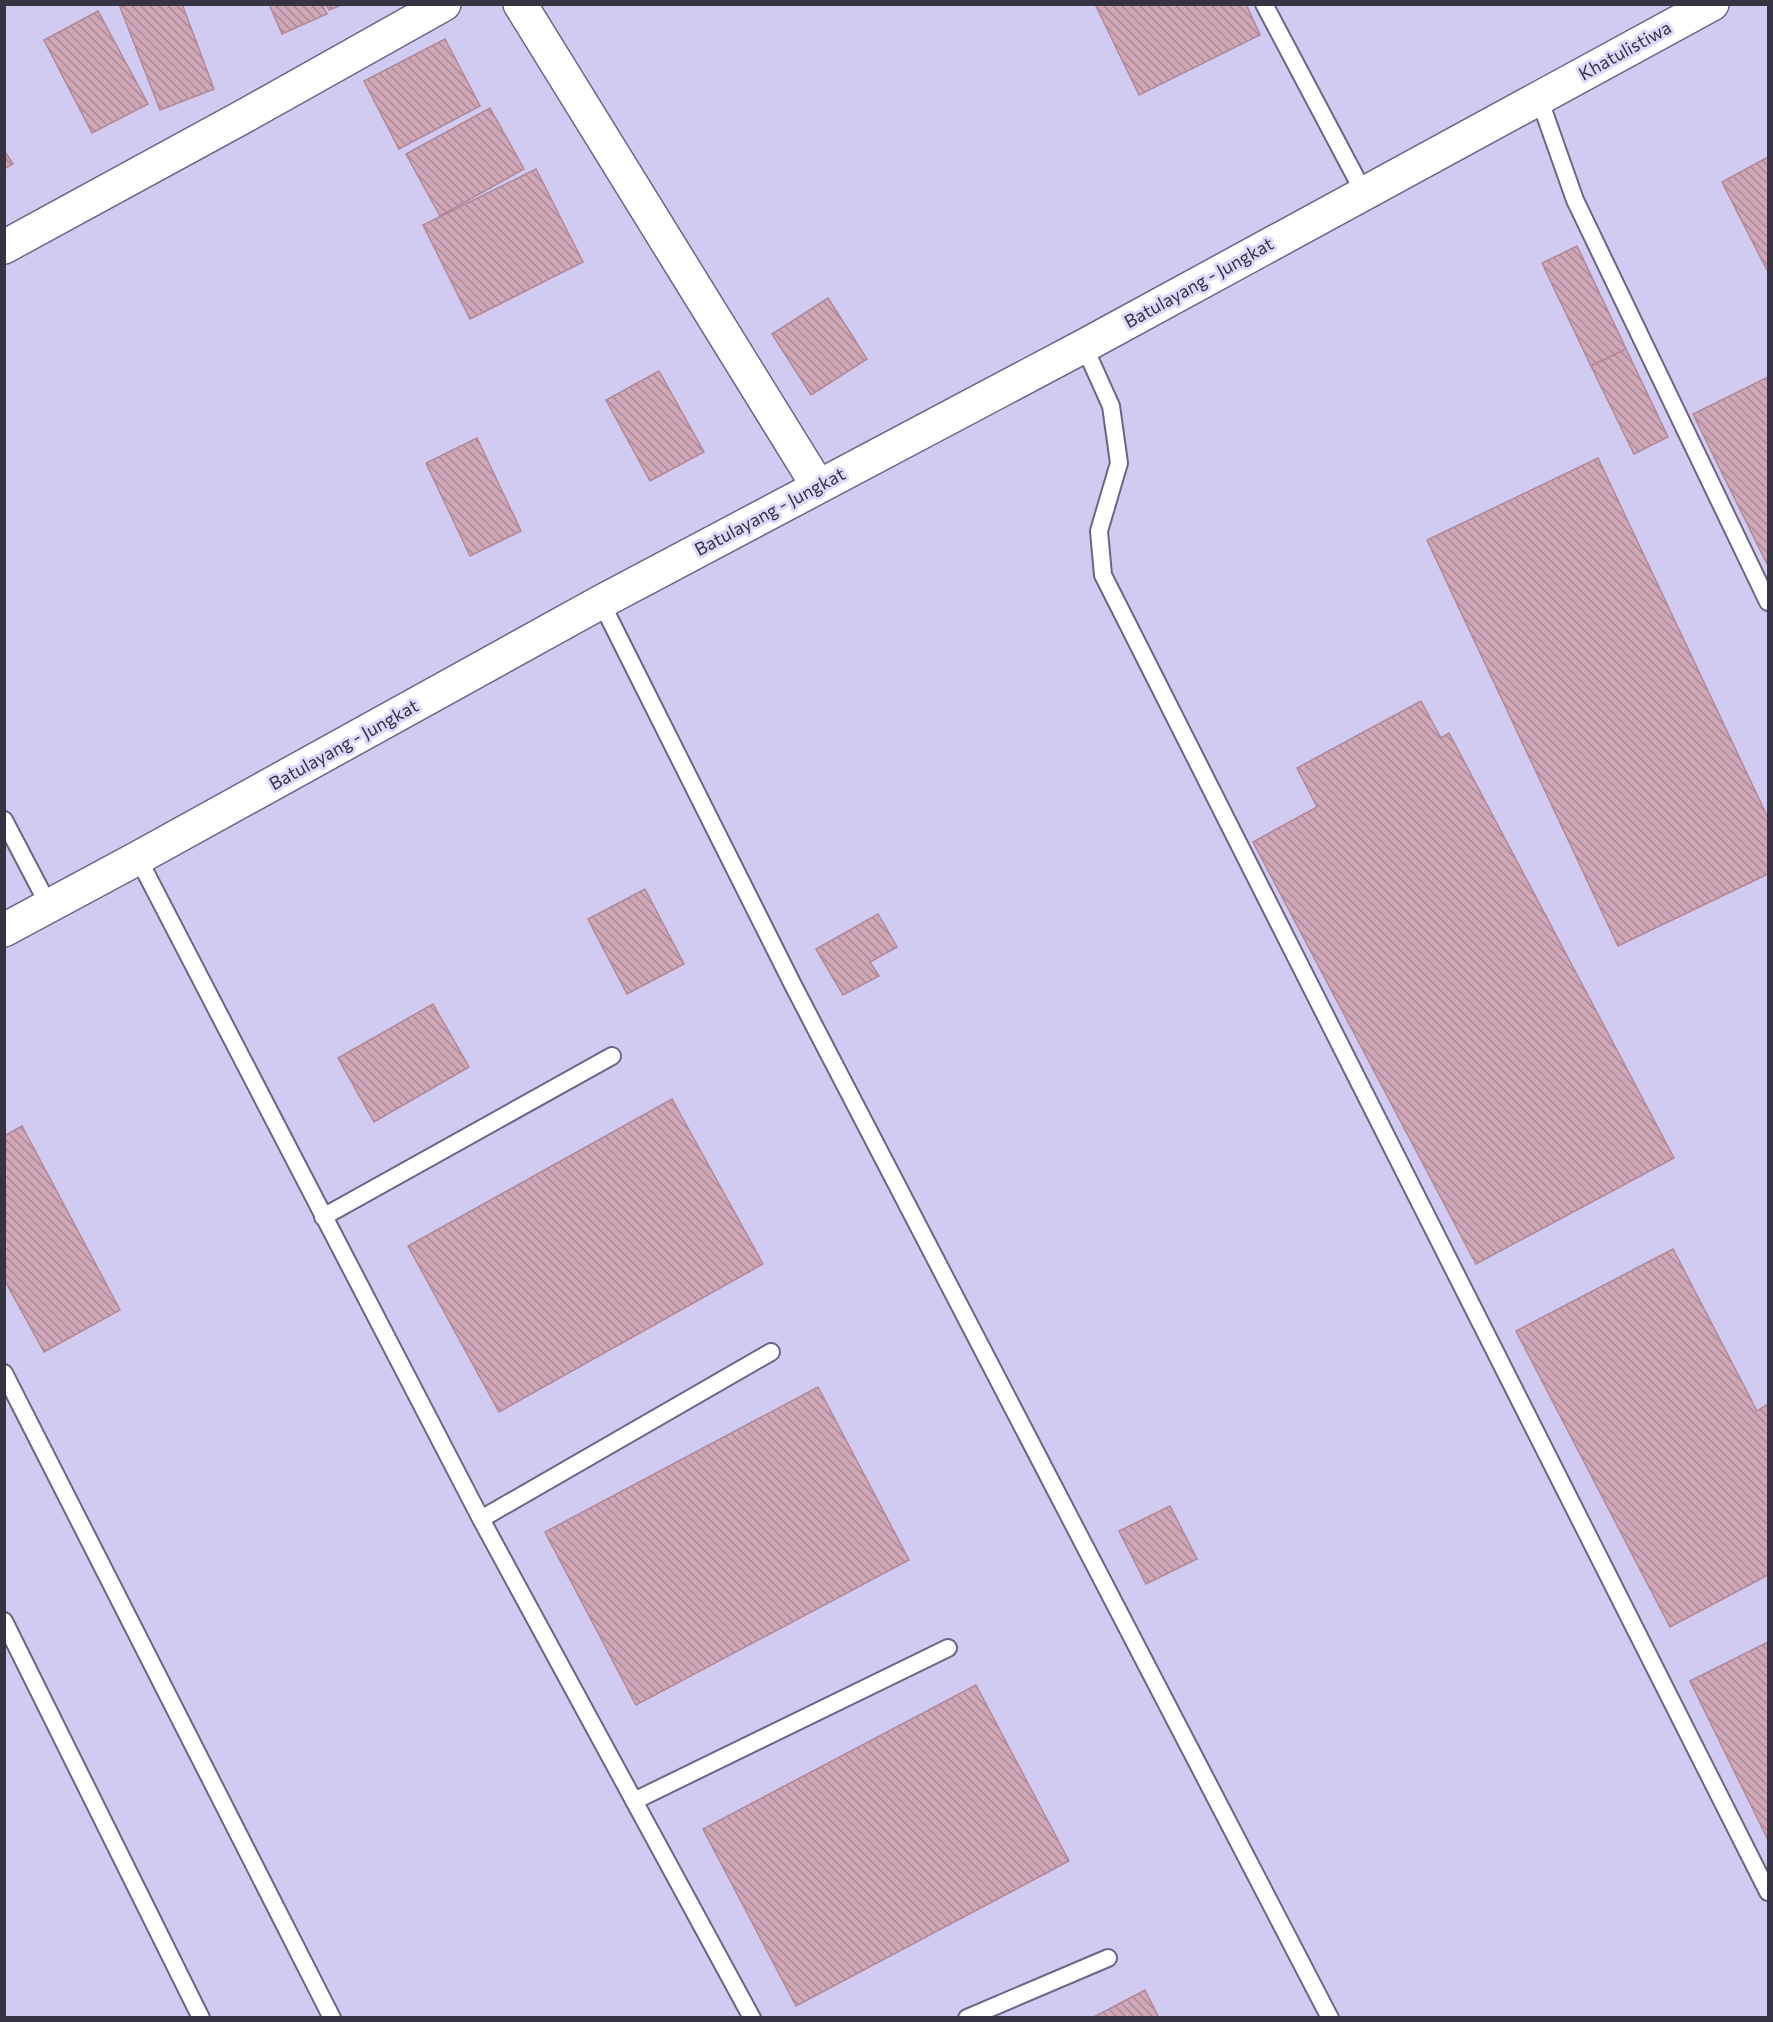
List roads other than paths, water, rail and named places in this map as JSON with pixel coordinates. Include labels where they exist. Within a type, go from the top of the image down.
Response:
[{"type":"main road","points":[[4,247],[238,120],[444,4]]},
{"type":"main road","points":[[520,4],[818,486]]},
{"type":"main road","name":"Khatulistiwa","points":[[1539,98],[1712,4]]},
{"type":"main road","name":"Batulayang - Jungkat","points":[[4,930],[601,602],[1084,346],[1539,98]]},
{"type":"lane","points":[[1264,4],[1364,193]]},
{"type":"lane","points":[[1539,98],[1575,200],[1768,602]]},
{"type":"lane","points":[[1084,346],[1111,406],[1119,463],[1099,531],[1103,575],[1768,1892]]},
{"type":"lane","points":[[601,602],[793,985],[1330,2018]]},
{"type":"lane","points":[[4,820],[49,906]]},
{"type":"lane","points":[[138,858],[480,1519],[752,2018]]},
{"type":"lane","points":[[323,1216],[612,1056]]},
{"type":"lane","points":[[480,1519],[771,1352]]},
{"type":"lane","points":[[4,1373],[332,2018]]},
{"type":"lane","points":[[4,1621],[201,2018]]},
{"type":"lane","points":[[634,1801],[948,1648]]},
{"type":"lane","points":[[967,2018],[1108,1958]]}]
